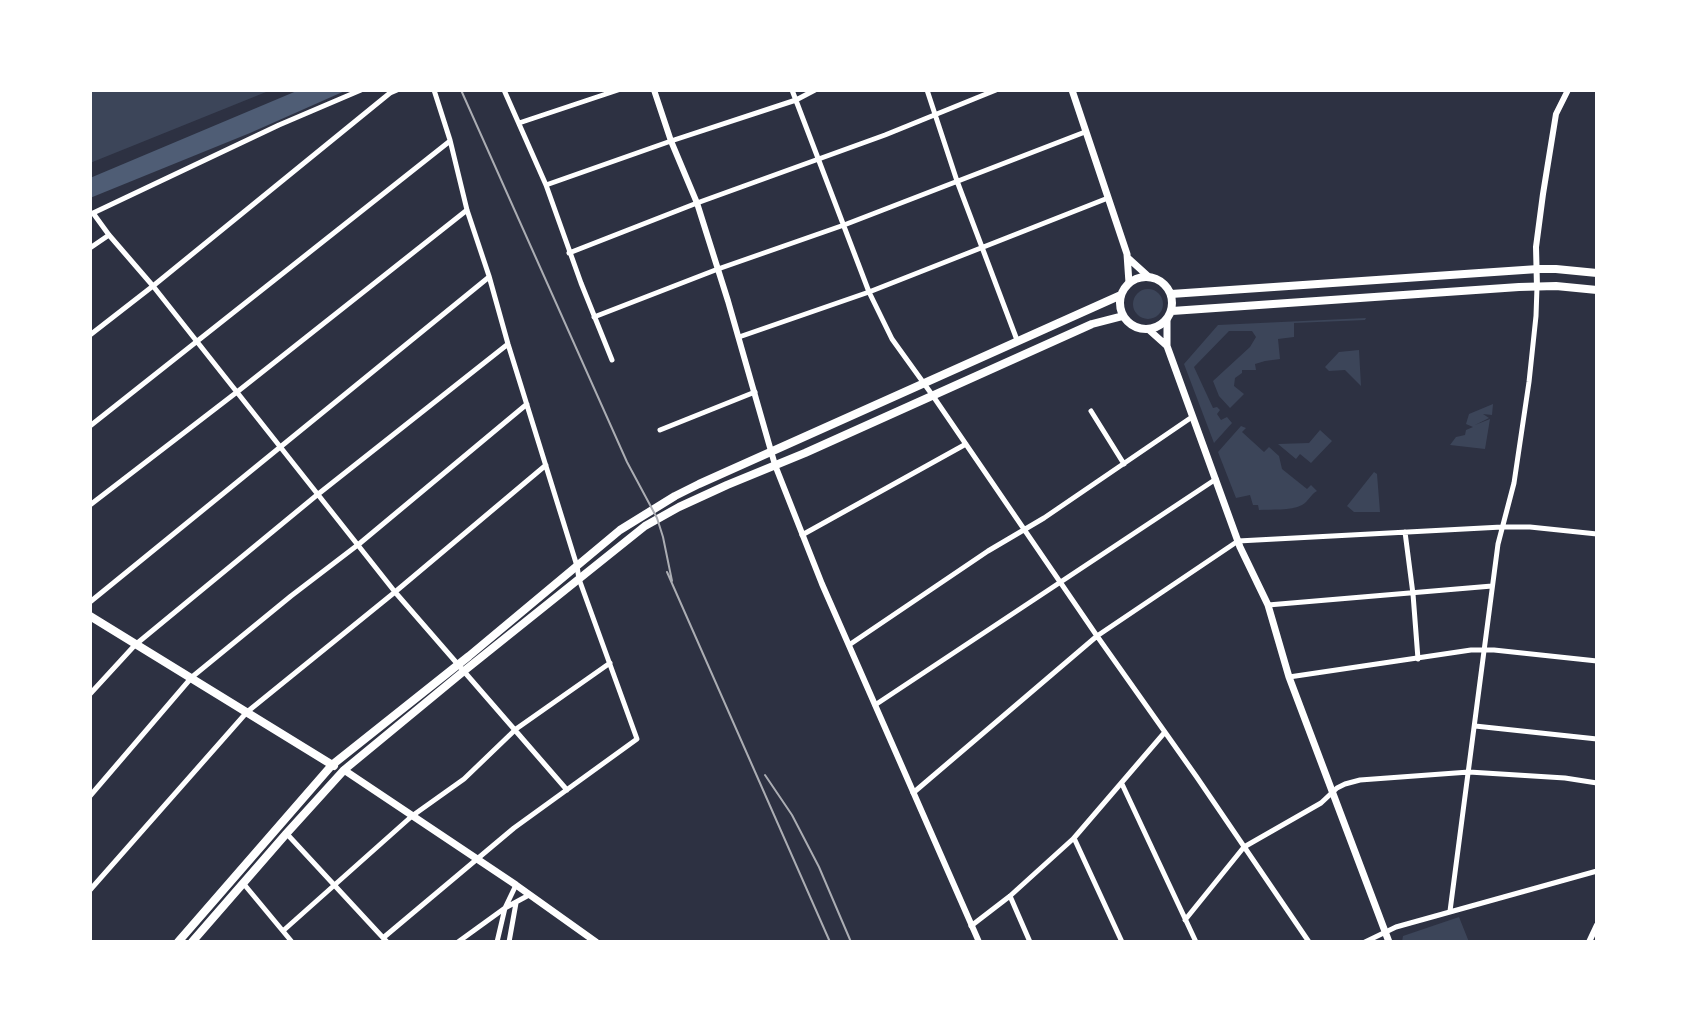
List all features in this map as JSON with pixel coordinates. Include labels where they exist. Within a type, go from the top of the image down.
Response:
[{"type":"highway","points":[[1171,294],[1538,269],[1597,273]]},
{"type":"highway","points":[[1149,277],[1163,282],[1173,303],[1162,325],[1148,329],[1136,327],[1123,316],[1120,309],[1121,295],[1129,283],[1149,277]]},
{"type":"highway","points":[[1324,284],[1325,301]]},
{"type":"highway","points":[[1169,315],[1537,287],[1597,290]]},
{"type":"highway","points":[[178,942],[332,765],[645,526],[928,389],[1017,340],[1121,295]]},
{"type":"highway","points":[[192,942],[344,770],[620,530],[664,503],[772,450],[1092,324],[1123,316]]},
{"type":"highway","points":[[90,616],[344,770]]},
{"type":"main road","points":[[1072,90],[1128,258],[1129,283]]},
{"type":"main road","points":[[1128,258],[1149,277]]},
{"type":"main road","points":[[1169,315],[1167,346],[1238,541],[1268,605],[1289,677],[1389,942]]},
{"type":"main road","points":[[1148,329],[1167,346]]},
{"type":"main road","points":[[344,770],[596,942]]},
{"type":"street","points":[[361,90],[279,125],[91,214],[153,286],[395,592],[567,790]]},
{"type":"street","points":[[286,834],[385,940],[477,858],[637,739],[579,579],[467,210],[434,90]]},
{"type":"street","points":[[504,90],[546,185],[569,253],[612,360]]},
{"type":"street","points":[[519,123],[618,90]]},
{"type":"street","points":[[654,90],[697,203],[775,465],[849,645],[979,942]]},
{"type":"street","points":[[792,90],[869,292],[892,339],[1309,942]]},
{"type":"street","points":[[546,185],[796,100],[815,90]]},
{"type":"street","points":[[927,90],[957,181],[1017,340]]},
{"type":"street","points":[[569,253],[996,90]]},
{"type":"street","points":[[1450,911],[1499,535],[1514,483],[1525,409],[1535,329],[1536,247],[1556,114],[1568,90]]},
{"type":"street","points":[[90,335],[394,91]]},
{"type":"street","points":[[594,317],[1085,132]]},
{"type":"street","points":[[90,426],[450,140]]},
{"type":"street","points":[[739,337],[869,292],[1108,198]]},
{"type":"street","points":[[90,505],[467,210]]},
{"type":"street","points":[[90,248],[109,235]]},
{"type":"street","points":[[90,602],[489,276]]},
{"type":"street","points":[[90,694],[135,645],[317,495],[508,344]]},
{"type":"street","points":[[660,430],[755,392]]},
{"type":"street","points":[[90,796],[192,677],[527,404]]},
{"type":"street","points":[[1091,411],[1124,464]]},
{"type":"street","points":[[849,645],[1193,417]]},
{"type":"street","points":[[802,535],[966,444]]},
{"type":"street","points":[[90,890],[247,712],[546,465]]},
{"type":"street","points":[[875,705],[1216,479]]},
{"type":"street","points":[[913,793],[1097,636],[1238,541],[1502,527],[1597,534]]},
{"type":"street","points":[[1405,532],[1418,659]]},
{"type":"street","points":[[1268,605],[1492,586]]},
{"type":"street","points":[[1289,677],[1484,650],[1597,661]]},
{"type":"street","points":[[284,930],[412,816],[464,779],[516,729],[610,663]]},
{"type":"street","points":[[1475,726],[1597,739]]},
{"type":"street","points":[[971,926],[1010,896],[1074,838],[1165,732]]},
{"type":"street","points":[[1185,920],[1244,847],[1321,803],[1345,784],[1360,780],[1469,772],[1597,783]]},
{"type":"street","points":[[1122,784],[1196,942]]},
{"type":"street","points":[[1074,838],[1122,942]]},
{"type":"street","points":[[1365,942],[1385,931],[1450,911],[1597,871]]},
{"type":"street","points":[[243,883],[292,942]]},
{"type":"street","points":[[497,942],[505,908],[516,885]]},
{"type":"street","points":[[458,942],[505,908],[529,895]]},
{"type":"street","points":[[1010,896],[1030,942]]},
{"type":"street","points":[[509,942],[516,903]]},
{"type":"street","points":[[1589,942],[1597,925]]},
{"type":"shaded area","points":[[90,90],[271,90],[90,163]]},
{"type":"shaded area","points":[[299,90],[347,90],[90,198],[90,178]]},
{"type":"shaded area","points":[[1148,289],[1159,293],[1163,304],[1159,315],[1148,319],[1137,315],[1133,304],[1137,293]]},
{"type":"shaded area","points":[[1366,318],[1294,323],[1294,337],[1278,339],[1280,359],[1255,364],[1256,370],[1242,370],[1235,378],[1234,386],[1244,394],[1230,408],[1219,396],[1213,381],[1250,347],[1256,337],[1252,331],[1229,331],[1194,367],[1213,408],[1220,410],[1217,414],[1221,420],[1227,417],[1232,423],[1214,443],[1184,364],[1218,325]]},
{"type":"shaded area","points":[[1359,350],[1361,386],[1345,370],[1329,371],[1325,367],[1339,352]]},
{"type":"shaded area","points":[[1493,404],[1492,415],[1483,414],[1489,418],[1475,425],[1490,419],[1485,449],[1450,445],[1456,437],[1465,435],[1466,430],[1473,427],[1466,424],[1469,414]]},
{"type":"shaded area","points":[[1241,426],[1246,428],[1242,432],[1264,452],[1269,447],[1279,456],[1282,469],[1307,489],[1311,485],[1317,491],[1304,503],[1292,508],[1259,510],[1258,505],[1253,505],[1250,495],[1236,498],[1218,452]]},
{"type":"shaded area","points":[[1320,430],[1332,441],[1311,463],[1300,454],[1296,459],[1278,444],[1309,443]]},
{"type":"shaded area","points":[[1374,472],[1377,474],[1380,512],[1354,512],[1347,506]]},
{"type":"shaded area","points":[[1459,917],[1469,942],[1402,942],[1403,936]]},
{"type":"railway","points":[[461,90],[627,462],[657,518],[672,581]]},
{"type":"railway","points":[[667,572],[830,942]]},
{"type":"railway","points":[[765,775],[792,815],[819,867],[851,942]]}]
